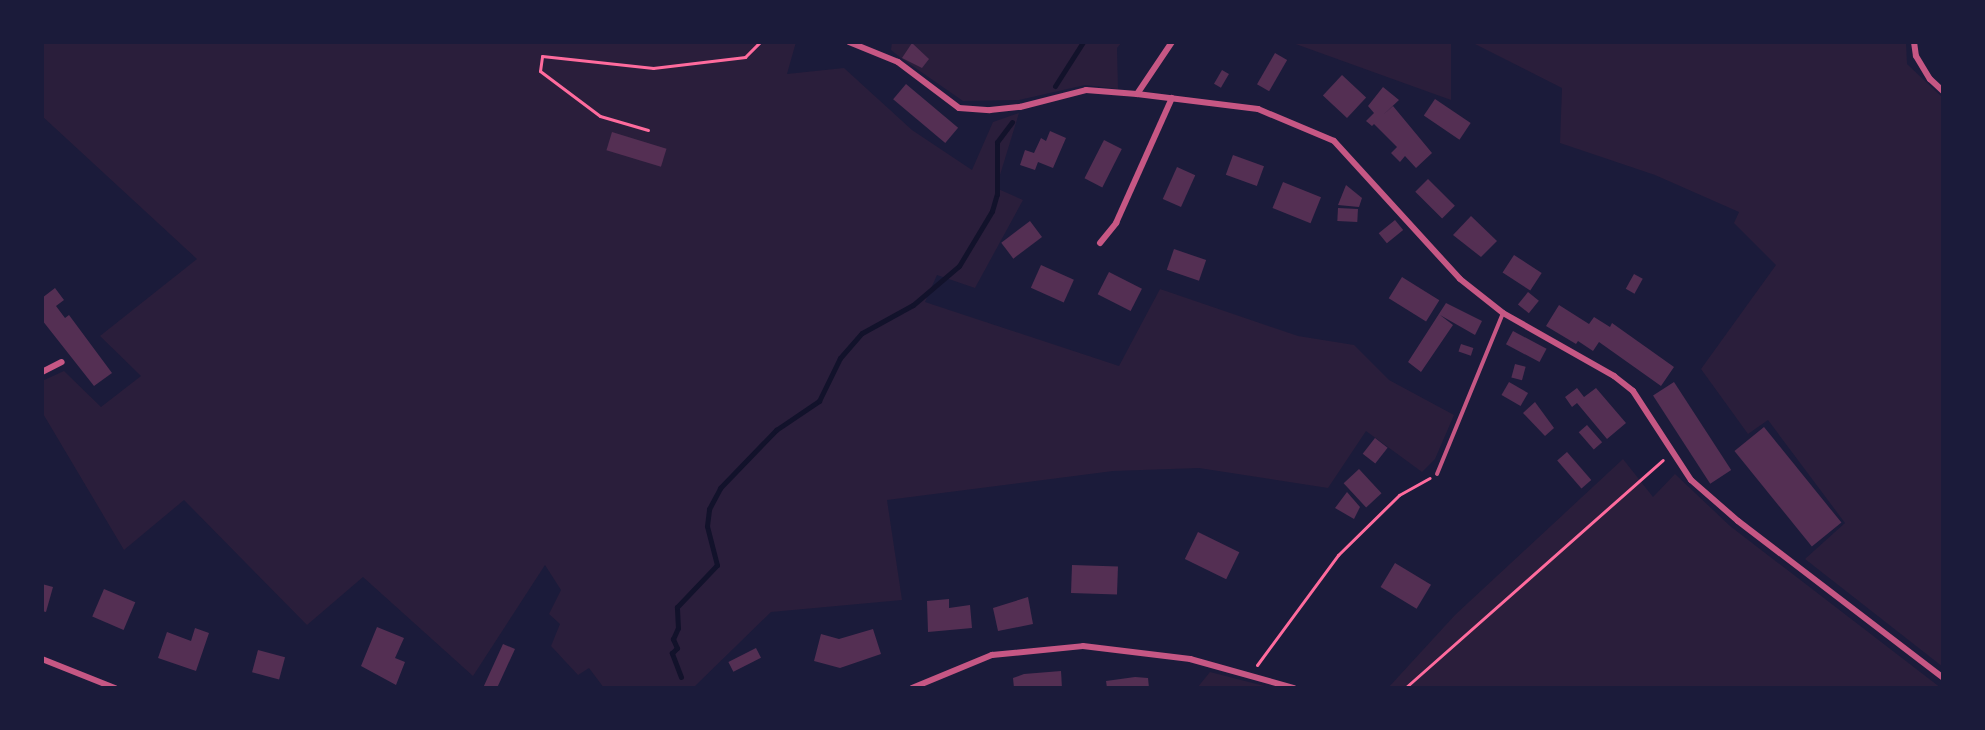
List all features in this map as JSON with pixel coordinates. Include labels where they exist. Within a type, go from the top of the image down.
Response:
[{"type":"street","points":[[849,42],[898,62],[959,108],[990,110],[1020,107],[1086,90],[1137,94],[1258,108],[1334,141],[1460,279],[1503,313],[1614,376],[1633,391],[1691,480],[1738,521],[1943,678]]},
{"type":"street","points":[[1137,94],[1172,42]]},
{"type":"street","points":[[1914,42],[1916,56],[1930,79],[1943,91]]},
{"type":"street","points":[[1100,243],[1116,223],[1172,98]]},
{"type":"street","points":[[42,372],[62,362]]},
{"type":"street","points":[[912,688],[992,655],[1083,646],[1190,659],[1251,674],[1294,688]]},
{"type":"street","points":[[42,659],[115,688]]},
{"type":"lane","points":[[1437,474],[1503,313]]},
{"type":"path","points":[[648,130],[600,116],[540,71],[542,56],[653,68],[745,57],[760,42]]},
{"type":"path","points":[[1405,688],[1671,452]]},
{"type":"path","points":[[1251,674],[1338,555],[1399,495],[1437,474]]},
{"type":"shaded area","points":[[42,42],[796,42],[787,74],[844,68],[912,130],[972,170],[993,122],[1019,113],[996,188],[1023,200],[975,288],[937,275],[925,302],[1119,366],[1160,289],[1298,336],[1354,345],[1389,380],[1454,415],[1435,459],[1422,472],[1366,431],[1328,488],[1199,468],[1113,471],[887,500],[902,600],[771,612],[693,688],[604,688],[589,668],[578,675],[551,646],[560,624],[549,614],[561,590],[545,565],[473,676],[363,577],[307,625],[184,500],[124,550],[42,412],[42,381],[64,371],[101,407],[141,376],[100,336],[197,259],[42,116]]},
{"type":"shaded area","points":[[892,42],[1122,42],[1117,48],[1118,89],[1085,85],[1019,100],[963,101],[891,50]]},
{"type":"shaded area","points":[[1290,42],[1451,42],[1451,100]]},
{"type":"shaded area","points":[[1471,42],[1906,42],[1907,64],[1943,98],[1943,667],[1805,559],[1845,523],[1768,420],[1748,434],[1701,369],[1776,265],[1734,223],[1739,212],[1655,175],[1560,143],[1562,88]]},
{"type":"shaded area","points":[[1623,459],[1653,497],[1675,474],[1730,526],[1941,688],[1388,688],[1455,615]]},
{"type":"shaded area","points":[[1210,672],[1272,688],[1197,688]]},
{"type":"building","points":[[912,43],[929,59],[922,68],[902,58]]},
{"type":"building","points":[[1275,53],[1287,60],[1269,91],[1257,84]]},
{"type":"building","points":[[1222,70],[1229,74],[1221,88],[1214,84]]},
{"type":"building","points":[[1342,75],[1366,98],[1347,118],[1323,95]]},
{"type":"building","points":[[906,84],[958,128],[945,143],[893,99]]},
{"type":"building","points":[[1383,87],[1399,100],[1383,115],[1393,106],[1432,153],[1416,168],[1405,156],[1400,162],[1391,153],[1397,147],[1374,124],[1372,126],[1366,121],[1374,113],[1368,106]]},
{"type":"building","points":[[1435,99],[1471,123],[1459,140],[1424,116]]},
{"type":"building","points":[[1050,131],[1066,138],[1053,168],[1038,162],[1035,170],[1020,165],[1025,150],[1034,153],[1041,138],[1046,141]]},
{"type":"building","points":[[612,132],[667,149],[661,167],[606,150]]},
{"type":"building","points":[[1104,140],[1122,149],[1102,187],[1084,178]]},
{"type":"building","points":[[1233,155],[1264,166],[1257,186],[1226,175]]},
{"type":"building","points":[[1177,167],[1195,175],[1181,207],[1163,199]]},
{"type":"building","points":[[1428,179],[1455,206],[1442,219],[1415,192]]},
{"type":"building","points":[[1283,182],[1321,197],[1311,223],[1273,208]]},
{"type":"building","points":[[1346,185],[1362,198],[1359,207],[1338,205]]},
{"type":"building","points":[[1338,208],[1358,209],[1357,222],[1337,221]]},
{"type":"building","points":[[1471,216],[1497,241],[1481,257],[1453,235]]},
{"type":"building","points":[[1395,220],[1403,230],[1387,243],[1379,233]]},
{"type":"building","points":[[1030,221],[1042,237],[1013,259],[1001,243]]},
{"type":"building","points":[[1174,249],[1206,260],[1199,281],[1167,270]]},
{"type":"building","points":[[1514,255],[1542,273],[1530,291],[1503,273]]},
{"type":"building","points":[[1041,265],[1074,280],[1064,302],[1031,288]]},
{"type":"building","points":[[1109,272],[1142,289],[1131,311],[1098,294]]},
{"type":"building","points":[[1634,274],[1643,279],[1635,294],[1626,289]]},
{"type":"building","points":[[1402,277],[1439,300],[1426,322],[1389,298]]},
{"type":"building","points":[[55,288],[64,300],[56,306],[65,318],[69,315],[112,373],[94,386],[42,320],[42,298]]},
{"type":"building","points":[[1528,292],[1539,301],[1529,313],[1518,304]]},
{"type":"building","points":[[1446,303],[1482,321],[1475,335],[1440,315],[1453,325],[1421,372],[1408,362]]},
{"type":"building","points":[[1559,305],[1589,324],[1594,317],[1610,327],[1612,323],[1674,367],[1661,386],[1599,342],[1593,351],[1578,341],[1576,344],[1546,326]]},
{"type":"building","points":[[1513,331],[1547,349],[1540,362],[1506,344]]},
{"type":"building","points":[[1461,344],[1473,348],[1471,356],[1459,352]]},
{"type":"building","points":[[1515,364],[1526,367],[1522,380],[1511,378]]},
{"type":"building","points":[[1509,382],[1528,393],[1521,406],[1502,395]]},
{"type":"building","points":[[1674,382],[1731,470],[1710,484],[1653,396]]},
{"type":"building","points":[[1577,388],[1584,397],[1596,388],[1626,423],[1607,439],[1577,403],[1572,407],[1565,397]]},
{"type":"building","points":[[1535,402],[1554,428],[1545,436],[1523,413]]},
{"type":"building","points":[[1587,425],[1602,442],[1594,450],[1579,432]]},
{"type":"building","points":[[1764,427],[1841,523],[1812,547],[1734,451]]},
{"type":"building","points":[[1375,438],[1388,448],[1375,464],[1363,454]]},
{"type":"building","points":[[1567,452],[1591,480],[1581,488],[1557,461]]},
{"type":"building","points":[[1359,469],[1382,493],[1366,507],[1344,483]]},
{"type":"building","points":[[1347,492],[1360,507],[1354,519],[1335,508]]},
{"type":"building","points":[[1198,532],[1239,552],[1226,579],[1185,559]]},
{"type":"building","points":[[1395,563],[1431,585],[1417,609],[1381,587]]},
{"type":"building","points":[[1072,565],[1118,567],[1117,595],[1071,593]]},
{"type":"building","points":[[42,584],[53,587],[46,612],[42,611]]},
{"type":"building","points":[[104,589],[135,602],[124,630],[92,617]]},
{"type":"building","points":[[1028,597],[1033,624],[998,631],[993,608]]},
{"type":"building","points":[[949,599],[949,608],[970,605],[972,628],[928,632],[927,601]]},
{"type":"building","points":[[377,627],[404,638],[395,658],[405,662],[396,685],[361,666]]},
{"type":"building","points":[[195,628],[209,633],[196,671],[158,658],[167,632],[191,641]]},
{"type":"building","points":[[873,629],[881,654],[840,668],[814,661],[821,634],[839,639]]},
{"type":"building","points":[[503,644],[515,649],[497,688],[483,688]]},
{"type":"building","points":[[756,648],[761,658],[733,672],[728,662]]},
{"type":"building","points":[[258,650],[285,657],[279,679],[252,672]]},
{"type":"building","points":[[1061,671],[1062,688],[1014,688],[1013,678],[1024,674]]},
{"type":"building","points":[[1135,677],[1148,678],[1149,688],[1107,688],[1106,681]]},
{"type":"waterway","points":[[1055,86],[1083,42]]},
{"type":"waterway","points":[[681,677],[672,653],[677,648],[673,639],[678,628],[677,607],[717,565],[707,526],[709,509],[720,488],[776,430],[819,401],[840,358],[862,333],[913,305],[959,266],[992,211],[997,194],[997,142],[1012,122]]}]
